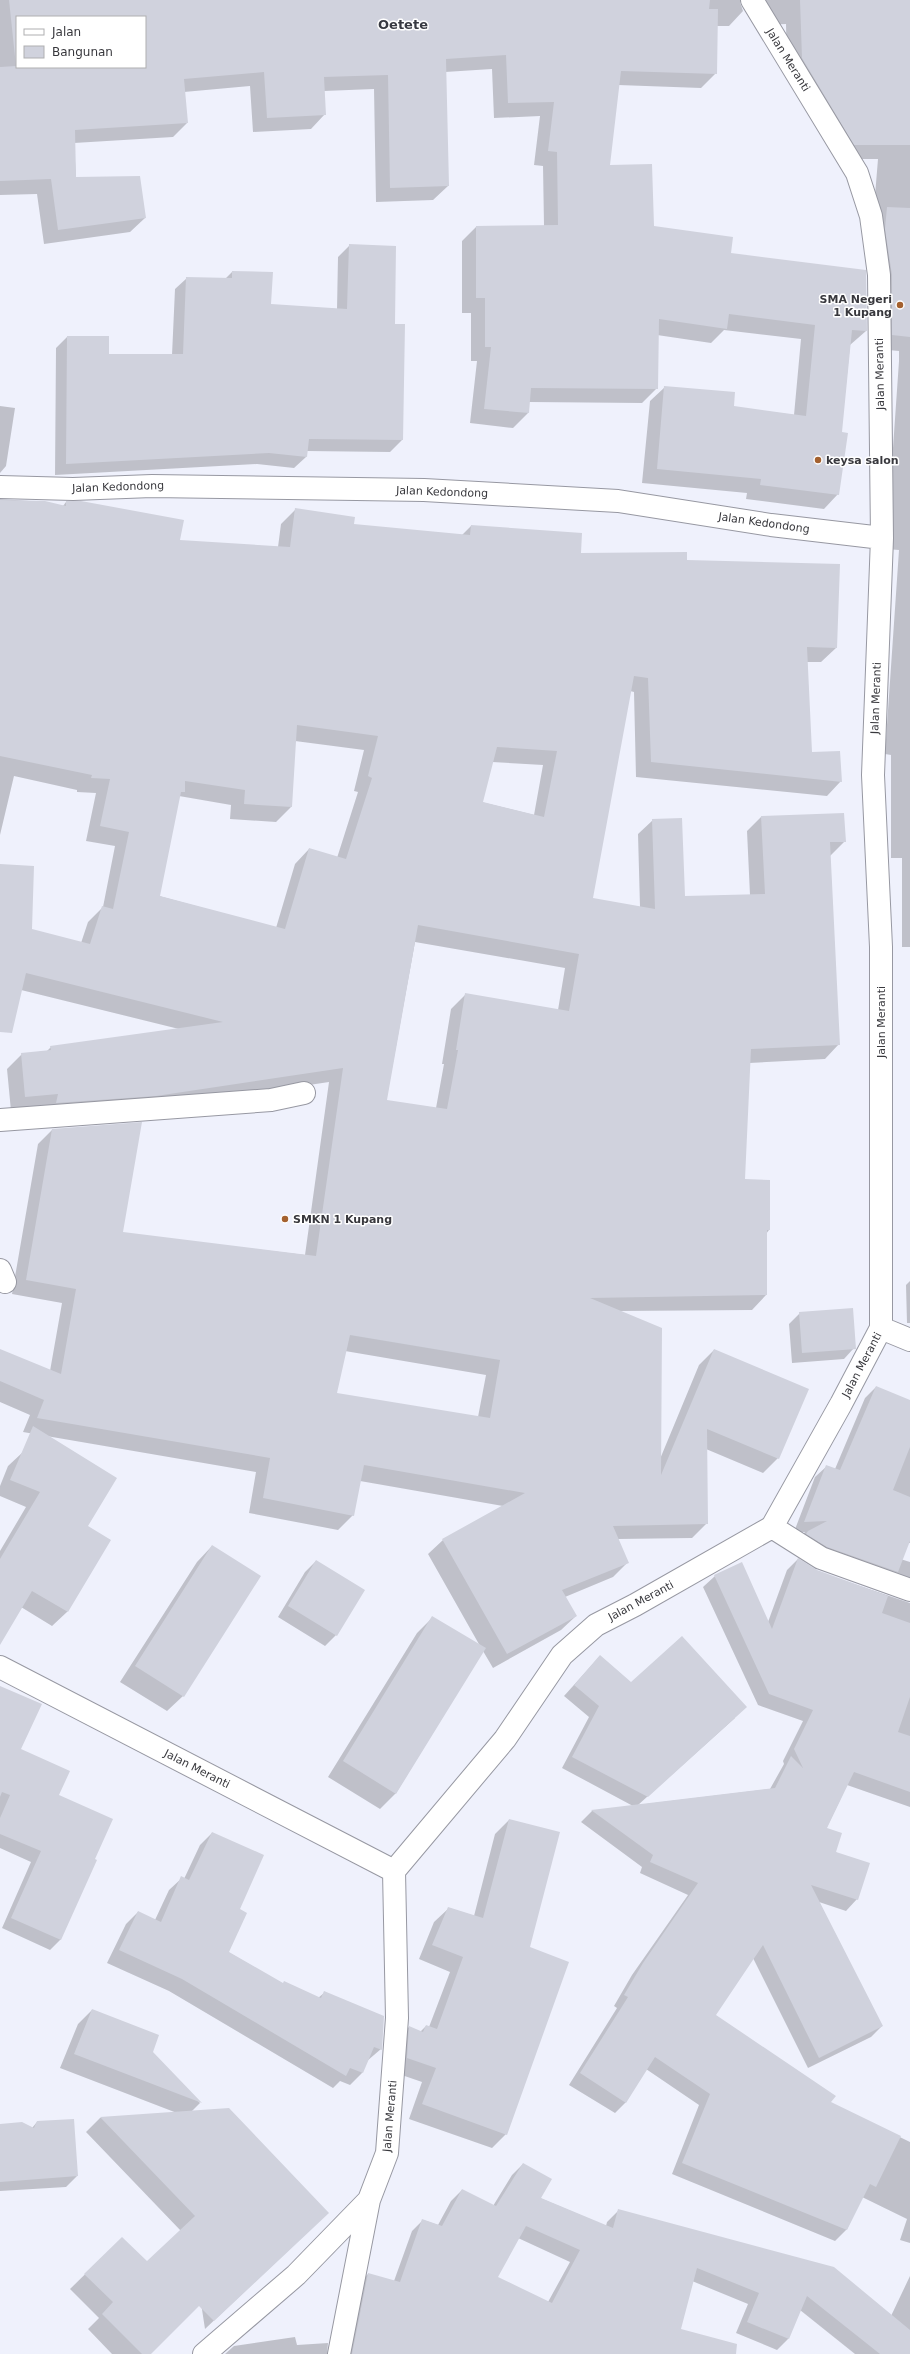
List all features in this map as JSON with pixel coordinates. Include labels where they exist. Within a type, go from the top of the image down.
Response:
[{"type":"street","name":"Jalan Meranti","points":[[339,2354],[369,2200],[387,2153],[397,2018],[394,1872],[505,1739],[562,1655],[596,1625],[635,1605],[772,1527],[882,1328],[881,947],[873,775],[882,538],[879,275],[871,216],[857,173],[752,0]]},
{"type":"street","name":"Jalan Kedondong","points":[[0,487],[73,489],[152,486],[424,490],[610,500],[771,525],[882,538]]},
{"type":"street","points":[[0,1120],[271,1100],[304,1093]]},
{"type":"street","points":[[882,1328],[910,1340]]},
{"type":"street","points":[[772,1527],[821,1558],[910,1590]]},
{"type":"street","name":"Jalan Meranti","points":[[0,1667],[394,1872]]},
{"type":"street","points":[[204,2354],[296,2275],[369,2200]]},
{"type":"building","points":[[9,0],[710,0],[709,9],[718,9],[717,74],[621,71],[610,165],[652,164],[654,226],[733,237],[731,253],[866,270],[867,331],[852,330],[842,432],[848,433],[839,495],[760,485],[761,479],[657,469],[664,386],[735,392],[734,406],[806,416],[815,325],[729,314],[727,329],[659,319],[658,389],[531,388],[529,413],[484,409],[491,347],[485,347],[485,298],[476,298],[476,226],[558,225],[557,152],[548,151],[554,102],[508,103],[506,55],[446,59],[449,186],[390,188],[388,75],[324,77],[326,115],[267,118],[264,72],[184,79],[188,123],[75,130],[76,177],[140,176],[146,218],[58,230],[51,179],[0,181],[0,67],[16,66]]},
{"type":"building","points":[[800,0],[910,0],[910,145],[854,145],[802,58]]},
{"type":"building","points":[[887,207],[910,208],[910,337],[892,335],[892,275],[885,229]]},
{"type":"building","points":[[349,244],[396,246],[395,324],[405,324],[403,440],[309,439],[307,457],[269,453],[66,464],[67,336],[109,336],[109,354],[183,354],[186,277],[232,278],[232,271],[273,272],[271,304],[347,309]]},
{"type":"building","points":[[0,500],[45,501],[66,506],[66,501],[81,501],[184,520],[180,540],[290,547],[295,508],[355,517],[354,524],[470,535],[471,525],[582,533],[581,553],[687,552],[687,560],[840,564],[837,648],[807,647],[812,752],[840,751],[842,782],[651,762],[648,678],[634,676],[593,898],[655,909],[652,819],[682,818],[685,896],[765,894],[761,816],[844,813],[846,842],[830,842],[840,1045],[751,1049],[745,1179],[770,1180],[770,1230],[767,1230],[767,1295],[590,1298],[662,1328],[661,1475],[714,1349],[809,1389],[779,1459],[707,1429],[708,1524],[613,1526],[629,1563],[562,1590],[577,1616],[507,1654],[442,1539],[525,1493],[364,1465],[354,1516],[263,1498],[270,1458],[37,1418],[44,1400],[0,1381],[0,1349],[61,1374],[76,1289],[26,1280],[52,1129],[142,1122],[123,1232],[316,1256],[343,1068],[156,1096],[56,1103],[58,1094],[25,1097],[21,1053],[51,1050],[50,1046],[223,1022],[26,973],[12,1033],[0,1032],[0,864],[34,866],[32,929],[90,944],[102,906],[113,909],[129,832],[100,826],[110,779],[91,778],[92,775],[0,756]],"holes":[[[297,725],[378,736],[368,776],[372,778],[346,859],[309,848],[285,929],[160,896],[181,792],[185,792],[185,781],[245,790],[244,804],[292,807]],[[497,747],[557,751],[544,817],[483,802]],[[418,925],[579,954],[569,1011],[465,993],[456,1050],[458,1050],[447,1109],[387,1100]],[[350,1335],[500,1360],[490,1418],[337,1393]]]},
{"type":"building","points":[[853,1308],[856,1349],[802,1353],[799,1312]]},
{"type":"building","points":[[876,1386],[910,1400],[910,1447],[893,1490],[910,1497],[910,1541],[898,1572],[827,1547],[806,1534],[808,1531],[827,1521],[804,1522],[826,1465],[840,1470]]},
{"type":"building","points":[[33,1426],[117,1478],[88,1526],[111,1540],[68,1612],[32,1591],[0,1645],[0,1559],[40,1492],[10,1480]]},
{"type":"building","points":[[212,1545],[261,1576],[184,1697],[135,1666]]},
{"type":"building","points":[[798,1558],[817,1570],[888,1596],[882,1613],[910,1623],[910,1697],[898,1732],[910,1736],[910,1792],[854,1772],[827,1828],[842,1833],[836,1852],[870,1863],[858,1900],[811,1885],[883,2026],[819,2058],[763,1945],[716,2015],[836,2096],[831,2102],[901,2136],[876,2187],[870,2184],[847,2230],[682,2163],[710,2094],[655,2057],[626,2103],[580,2073],[628,1997],[624,1995],[643,1963],[698,1883],[650,1862],[653,1855],[591,1810],[775,1788],[791,1756],[803,1768],[794,1749],[813,1710],[769,1694],[714,1575],[742,1562],[772,1629]]},
{"type":"building","points":[[316,1560],[365,1590],[337,1636],[288,1606]]},
{"type":"building","points":[[432,1616],[486,1648],[396,1794],[343,1761]]},
{"type":"building","points":[[682,1636],[747,1707],[648,1797],[572,1757],[599,1706],[574,1685],[600,1655],[631,1682]]},
{"type":"building","points":[[0,1686],[42,1704],[21,1749],[70,1771],[59,1795],[113,1819],[95,1859],[97,1860],[61,1940],[11,1918],[41,1851],[0,1834],[0,1818],[10,1795],[2,1792],[0,1797]]},
{"type":"building","points":[[509,1819],[560,1832],[530,1947],[569,1962],[507,2135],[422,2104],[436,2068],[407,2058],[409,2026],[423,2032],[426,2025],[437,2029],[463,1957],[432,1945],[448,1907],[483,1918]]},
{"type":"building","points":[[212,1832],[264,1855],[240,1909],[247,1913],[229,1952],[283,1983],[284,1981],[321,1998],[324,1991],[384,2016],[382,2050],[374,2047],[363,2073],[350,2068],[346,2076],[182,1979],[119,1950],[138,1911],[161,1922],[181,1876],[189,1880]]},
{"type":"building","points":[[92,2009],[159,2035],[153,2052],[202,2103],[74,2054]]},
{"type":"building","points":[[229,2108],[329,2213],[214,2321],[199,2306],[151,2354],[142,2354],[102,2314],[113,2302],[84,2274],[122,2237],[147,2261],[195,2216],[100,2117]]},
{"type":"building","points":[[74,2119],[78,2176],[0,2182],[0,2124],[22,2122],[34,2128],[37,2121]]},
{"type":"building","points":[[523,2163],[552,2179],[541,2198],[613,2228],[618,2209],[834,2267],[910,2330],[910,2354],[880,2354],[807,2296],[789,2339],[747,2322],[759,2293],[697,2268],[681,2329],[737,2344],[736,2354],[352,2354],[368,2273],[400,2282],[422,2219],[442,2226],[462,2189],[496,2206]],"holes":[[[526,2226],[580,2250],[552,2303],[498,2277]]]},
{"type":"place","name":"SMA Negeri 1 Kupang","points":[[900,305]]},
{"type":"place","name":"keysa salon","points":[[818,460]]},
{"type":"place","name":"SMKN 1 Kupang","points":[[285,1219]]},
{"type":"district","name":"Oetete","points":[[403,24]]}]
